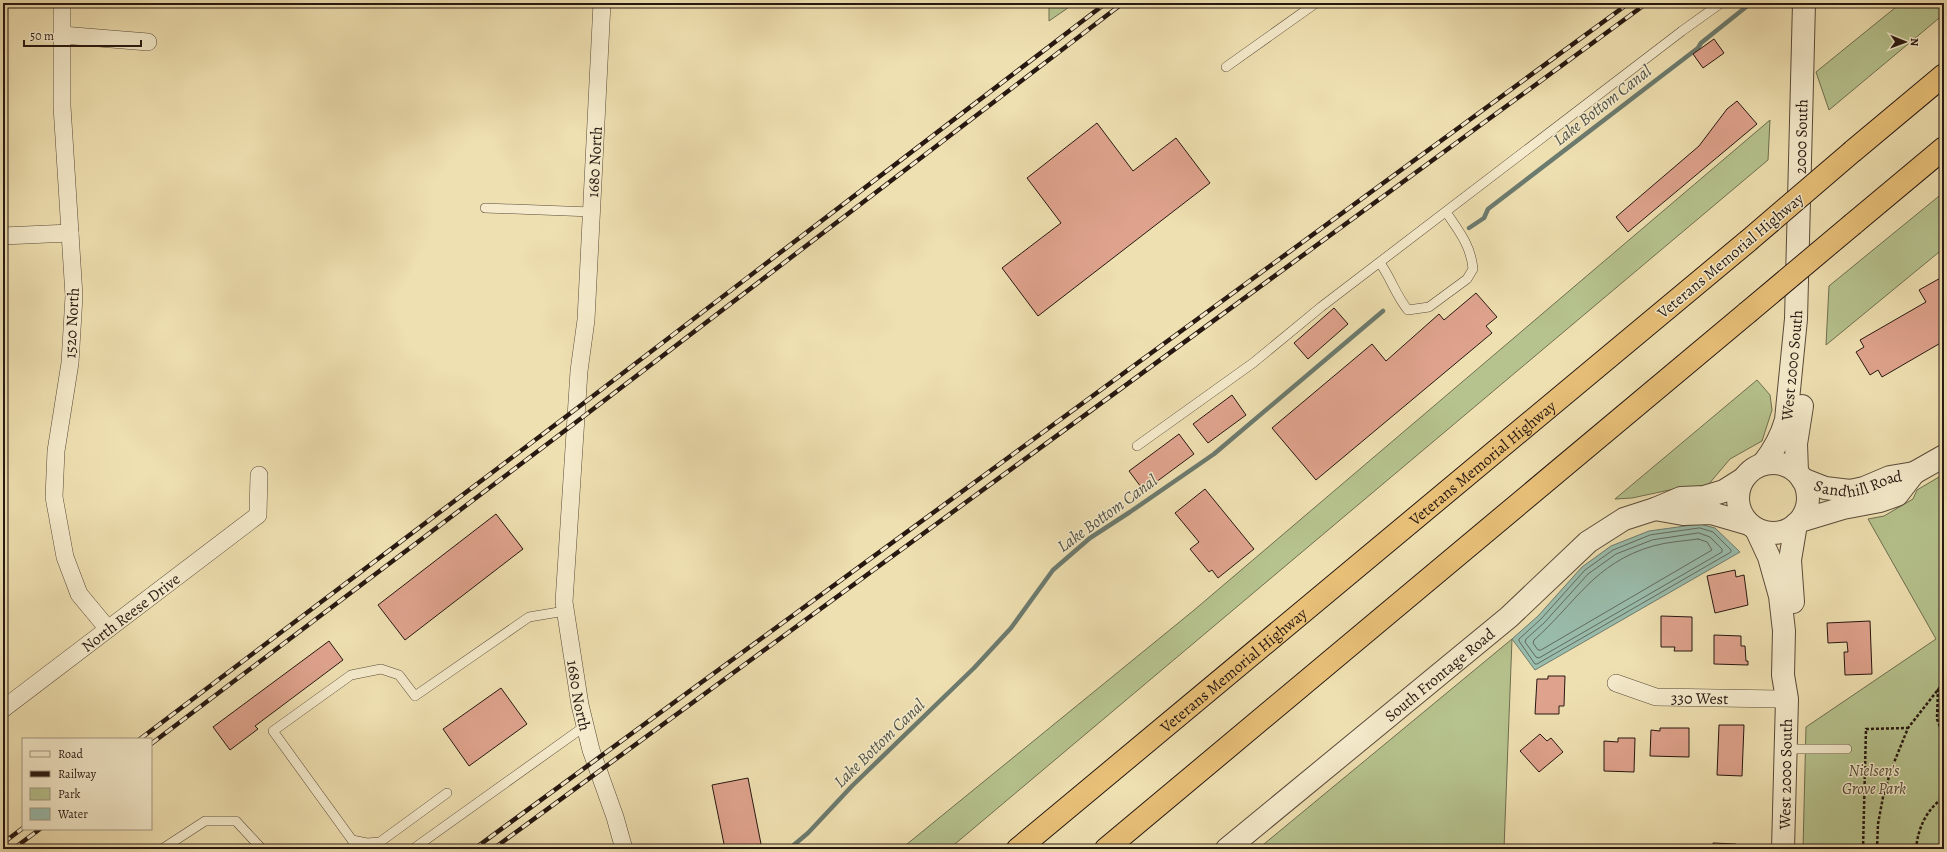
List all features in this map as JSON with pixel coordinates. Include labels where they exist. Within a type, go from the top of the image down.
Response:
[{"type":"highway","name":"Veterans Memorial Highway","points":[[1018,849],[1944,75]]},
{"type":"highway","points":[[1106,849],[1944,148]]},
{"type":"street","name":"1520 North","points":[[62,3],[62,106],[74,296],[70,363],[56,451],[54,498],[65,558],[79,594],[108,629]]},
{"type":"street","name":"1680 North","points":[[602,3],[586,320],[590,339],[590,356],[581,487],[569,537],[564,584],[565,611],[573,670],[585,726],[591,750],[615,817],[624,849]]},
{"type":"street","name":"2000 South","points":[[1796,319],[1804,3]]},
{"type":"street","points":[[62,35],[148,42]]},
{"type":"street","points":[[3,236],[70,233]]},
{"type":"street","name":"West 2000 South","points":[[1763,464],[1774,450],[1782,434],[1786,420],[1796,319]]},
{"type":"street","name":"West 2000 South","points":[[1796,319],[1804,382],[1802,407],[1796,444],[1799,476]]},
{"type":"street","name":"Sandhill Road","points":[[1799,476],[1825,488],[1850,491],[1864,488],[1890,477],[1914,473],[1944,456]]},
{"type":"street","points":[[1763,464],[1780,464],[1799,476],[1807,489],[1808,500],[1805,511],[1798,522],[1787,530],[1776,533],[1766,533],[1752,526],[1743,518],[1738,503],[1738,494],[1743,479],[1755,468],[1763,464]]},
{"type":"street","name":"Sandhill Road","points":[[1798,522],[1836,510],[1880,501],[1897,495],[1914,473]]},
{"type":"street","name":"North Reese Drive","points":[[3,709],[258,515],[259,475]]},
{"type":"street","name":"South Frontage Road","points":[[1227,849],[1509,617],[1588,542],[1624,519],[1655,510],[1681,498],[1704,497],[1724,491],[1743,479]]},
{"type":"street","name":"South Frontage Road","points":[[1655,510],[1683,514],[1712,513],[1752,526]]},
{"type":"street","name":"West 2000 South","points":[[1787,699],[1796,675],[1797,632],[1790,574],[1790,560],[1798,522]]},
{"type":"street","name":"West 2000 South","points":[[1752,526],[1769,556],[1780,596],[1784,631],[1783,675],[1787,699],[1783,849]]},
{"type":"street","name":"330 West","points":[[1616,683],[1656,697],[1787,699]]},
{"type":"lane","points":[[1226,67],[1316,3]]},
{"type":"lane","points":[[1138,446],[1253,363],[1320,307],[1380,263],[1682,31],[1721,3]]},
{"type":"lane","points":[[485,208],[592,212]]},
{"type":"lane","points":[[1380,263],[1390,277],[1402,302],[1408,310],[1429,307],[1467,279],[1473,269],[1471,252],[1446,212]]},
{"type":"lane","points":[[447,793],[380,842],[367,843],[352,840],[273,731],[351,675],[381,669],[399,675],[415,696],[529,618],[565,611]]},
{"type":"lane","points":[[413,849],[585,726]]},
{"type":"lane","points":[[1785,749],[1847,749]]},
{"type":"lane","points":[[162,849],[205,821],[236,821],[262,849]]},
{"type":"path","points":[[1877,849],[1878,824],[1883,797],[1891,770],[1908,728],[1944,682]]},
{"type":"path","points":[[1938,688],[1937,719],[1944,738]]},
{"type":"path","points":[[1937,711],[1944,711]]},
{"type":"path","points":[[1863,849],[1866,728],[1908,728]]},
{"type":"path","points":[[1916,849],[1920,827],[1937,802],[1944,798]]},
{"type":"path","points":[[1809,848],[1830,849]]},
{"type":"green space","points":[[1049,3],[1075,3],[1049,21]]},
{"type":"green space","points":[[1901,3],[1944,3],[1944,14],[1829,110],[1816,72]]},
{"type":"green space","points":[[1770,120],[1768,160],[949,849],[901,849],[1193,611]]},
{"type":"green space","points":[[1944,192],[1944,248],[1826,345],[1829,286]]},
{"type":"green space","points":[[1757,380],[1770,395],[1772,410],[1762,441],[1730,459],[1708,485],[1674,489],[1632,498],[1615,499]]},
{"type":"green space","name":"Nielsen's Grove Park","points":[[1944,474],[1944,849],[1803,849],[1806,727],[1936,639],[1868,519],[1884,516],[1913,499],[1917,490]]},
{"type":"green space","points":[[1512,639],[1504,849],[1258,849]]},
{"type":"water","points":[[1700,524],[1715,528],[1740,552],[1535,670],[1512,639],[1538,616],[1582,567],[1611,546],[1649,531]]},
{"type":"building","points":[[1714,39],[1724,53],[1703,68],[1693,54]]},
{"type":"building","points":[[1737,101],[1757,124],[1628,232],[1616,217],[1699,146],[1727,109]]},
{"type":"building","points":[[1097,123],[1133,171],[1176,138],[1210,183],[1038,316],[1002,268],[1061,223],[1027,178]]},
{"type":"building","points":[[1944,276],[1944,341],[1882,377],[1878,370],[1870,375],[1856,352],[1864,347],[1860,340],[1926,302],[1919,290]]},
{"type":"building","points":[[1476,293],[1497,317],[1486,326],[1492,333],[1316,480],[1272,428],[1372,344],[1386,361],[1439,314],[1444,320]]},
{"type":"building","points":[[1334,308],[1348,324],[1308,359],[1294,343]]},
{"type":"building","points":[[1232,395],[1246,415],[1208,443],[1193,424]]},
{"type":"building","points":[[1179,434],[1194,454],[1144,491],[1129,471]]},
{"type":"building","points":[[1205,489],[1254,549],[1218,578],[1212,570],[1209,572],[1190,549],[1199,542],[1175,513]]},
{"type":"building","points":[[496,514],[523,549],[405,640],[378,605]]},
{"type":"building","points":[[1735,570],[1736,577],[1744,575],[1748,605],[1715,613],[1707,576]]},
{"type":"building","points":[[1661,616],[1692,617],[1692,651],[1674,651],[1675,647],[1661,647]]},
{"type":"building","points":[[1870,621],[1872,674],[1845,675],[1844,652],[1848,652],[1847,642],[1828,643],[1827,623]]},
{"type":"building","points":[[1714,635],[1741,636],[1741,646],[1745,646],[1746,661],[1748,661],[1748,665],[1714,664]]},
{"type":"building","points":[[329,641],[343,660],[255,726],[258,729],[230,750],[213,727]]},
{"type":"building","points":[[1548,676],[1565,676],[1564,706],[1559,706],[1559,714],[1535,714],[1537,679],[1548,679]]},
{"type":"building","points":[[501,688],[527,724],[469,766],[443,729]]},
{"type":"building","points":[[1719,725],[1744,725],[1742,776],[1717,775]]},
{"type":"building","points":[[1660,728],[1689,728],[1689,757],[1650,756],[1651,730],[1660,731]]},
{"type":"building","points":[[1540,734],[1547,741],[1551,738],[1563,752],[1539,772],[1520,751]]},
{"type":"building","points":[[1618,738],[1635,738],[1634,772],[1604,771],[1604,741],[1618,742]]},
{"type":"building","points":[[748,778],[762,849],[725,849],[712,785]]},
{"type":"building","points":[[1713,843],[1736,844],[1735,849],[1713,849]]},
{"type":"waterway","name":"Lake Bottom Canal","points":[[1469,228],[1484,218],[1488,209],[1698,48],[1701,43],[1751,3]]},
{"type":"waterway","name":"Lake Bottom Canal","points":[[789,849],[808,833],[852,786],[974,668],[1011,628],[1053,570],[1090,538],[1214,454],[1383,311]]},
{"type":"railway","points":[[141,738],[576,409],[1106,3]]},
{"type":"railway","points":[[152,743],[575,423],[1123,3]]},
{"type":"railway","points":[[474,849],[1629,3]]},
{"type":"railway","points":[[493,849],[1647,3]]},
{"type":"railway","points":[[3,843],[22,829]]},
{"type":"railway","points":[[13,849],[39,830]]}]
